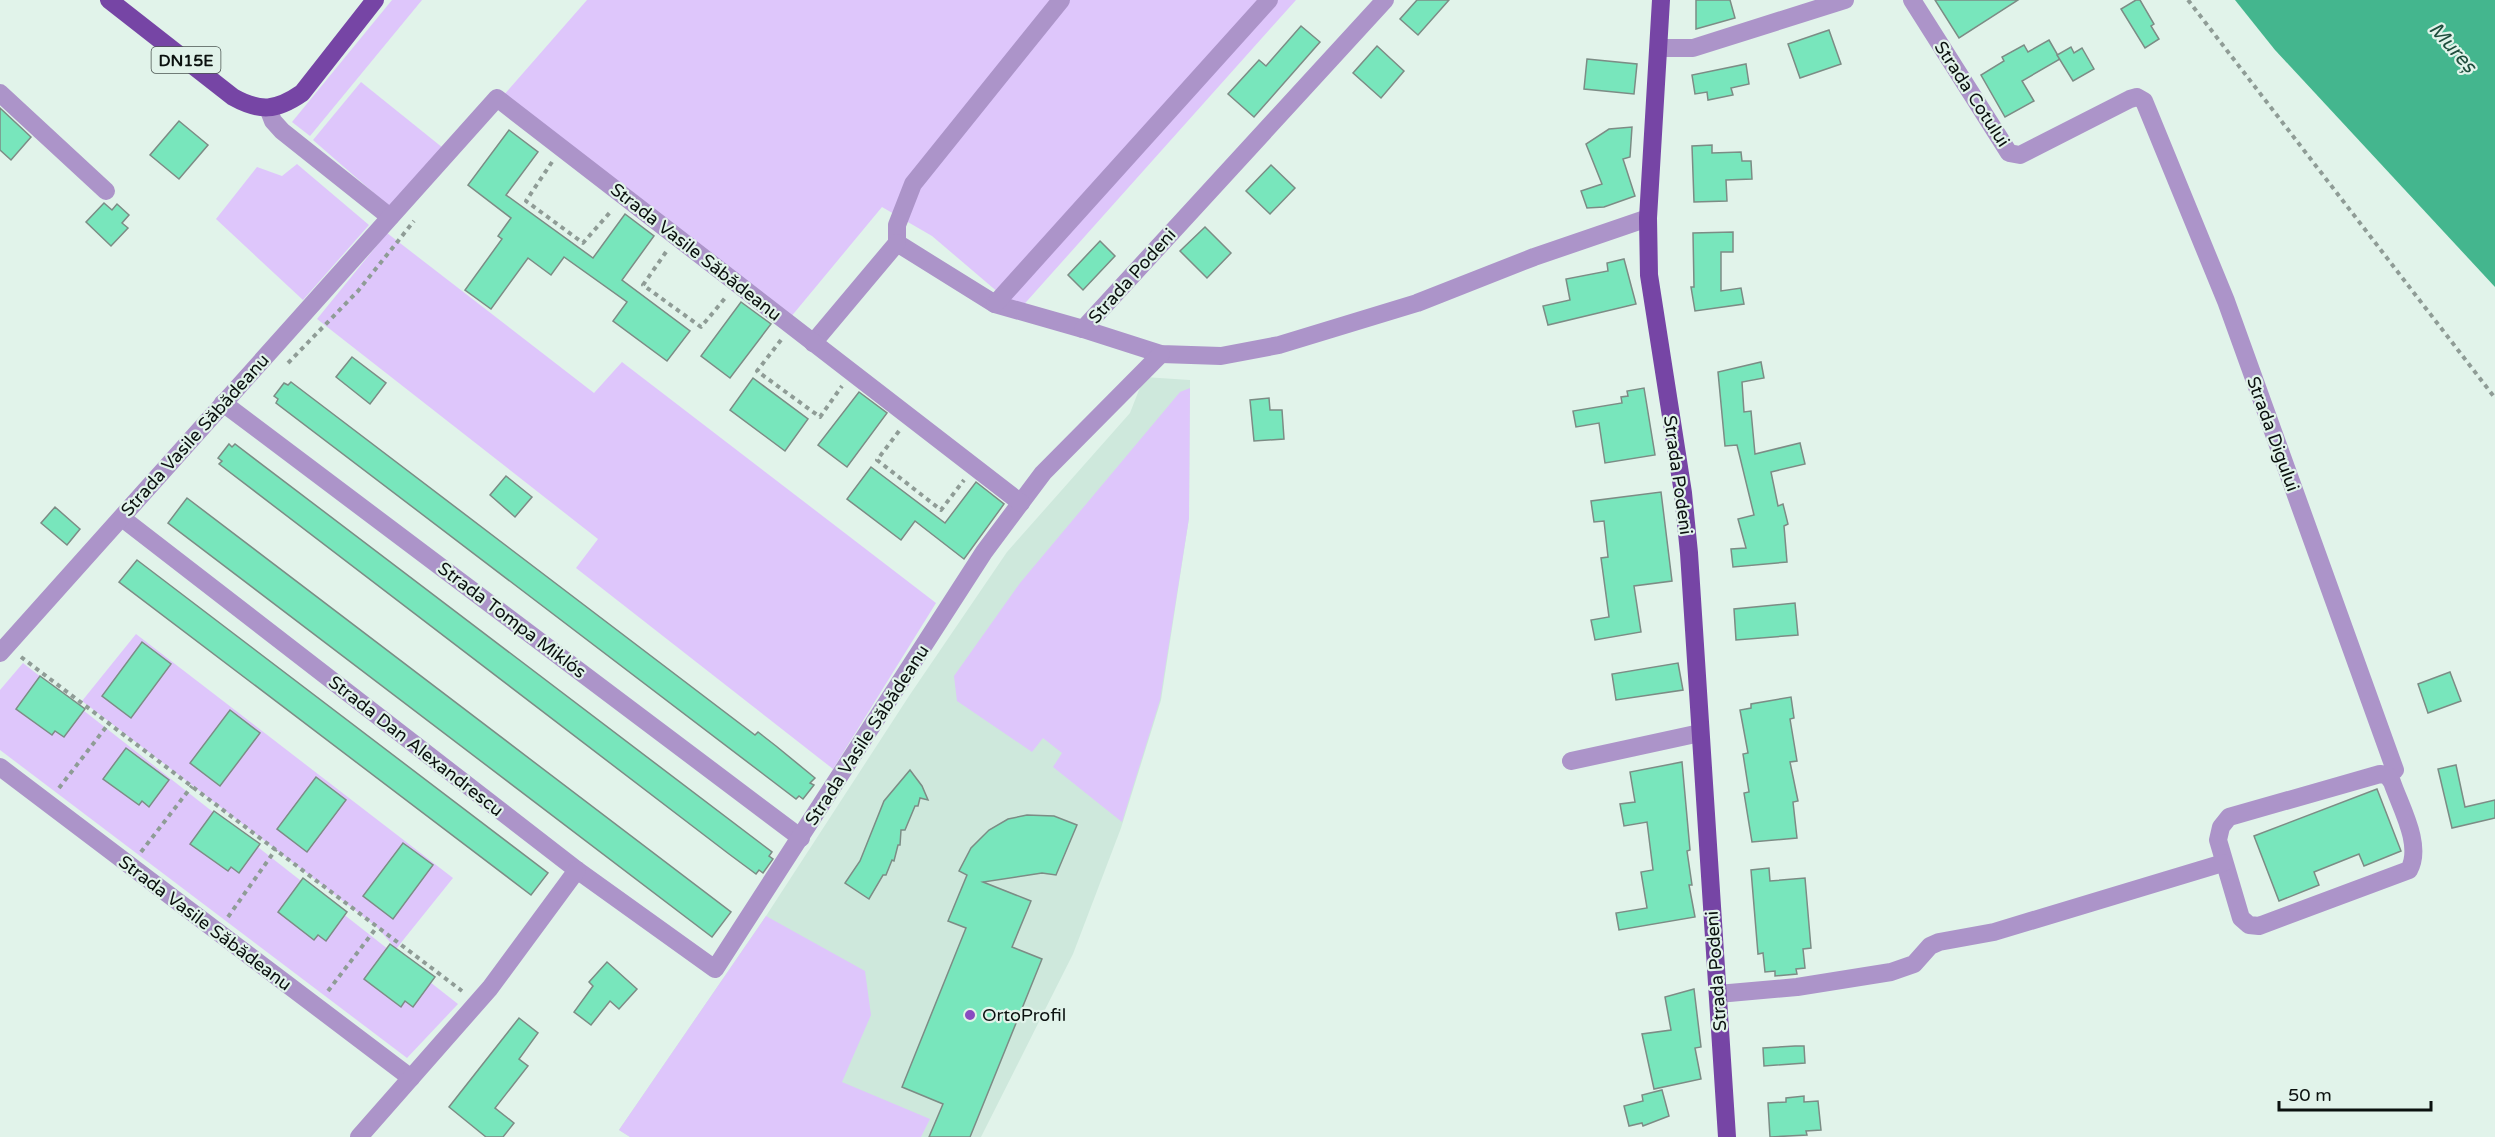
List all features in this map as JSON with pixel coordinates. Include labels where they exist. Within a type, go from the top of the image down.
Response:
[{"type":"main road","name":"DN15E","points":[[109,0],[233,97],[252,107],[268,108]]},
{"type":"main road","points":[[268,108],[291,100],[302,93],[375,0]]},
{"type":"main road","name":"Strada Podeni","points":[[1661,0],[1648,218],[1649,275],[1683,493],[1727,1137]]},
{"type":"street","points":[[813,343],[897,243],[897,225],[913,184],[1061,0]]},
{"type":"street","points":[[994,304],[1269,0]]},
{"type":"street","name":"Strada Podeni","points":[[1385,0],[1083,329],[1161,354],[1221,356],[1279,345],[1417,303],[1534,257],[1648,218]]},
{"type":"street","points":[[1659,48],[1693,48],[1845,0]]},
{"type":"street","name":"Strada Cotului","points":[[1912,0],[2009,153],[2020,155],[2130,99],[2137,97],[2144,101]]},
{"type":"street","points":[[0,93],[106,191]]},
{"type":"street","name":"Strada Vasile Săbădeanu","points":[[3,650],[497,98],[1021,503]]},
{"type":"street","name":"Strada Digului","points":[[2144,101],[2226,302],[2395,770]]},
{"type":"street","points":[[268,108],[273,121],[282,130],[390,217]]},
{"type":"street","points":[[897,243],[994,304],[1083,329]]},
{"type":"street","name":"Strada Vasile Săbădeanu","points":[[715,969],[984,552],[1043,473],[1161,354]]},
{"type":"street","name":"Strada Tompa Miklós","points":[[223,403],[801,838]]},
{"type":"street","name":"Strada Dan Alexandrescu","points":[[122,518],[577,870],[715,969]]},
{"type":"street","points":[[1571,761],[1700,733]]},
{"type":"street","name":"Strada Vasile Săbădeanu","points":[[0,767],[411,1078]]},
{"type":"street","points":[[2380,774],[2386,775],[2392,782],[2414,847],[2414,861],[2409,870],[2259,926],[2249,925],[2241,918],[2223,863],[2218,840],[2222,827],[2229,818],[2380,774]]},
{"type":"street","points":[[1718,994],[1806,986],[1891,972],[1914,964],[1930,946],[1939,942],[1994,932],[2223,863]]},
{"type":"street","points":[[359,1137],[510,963],[577,870]]},
{"type":"path","points":[[2188,0],[2495,398]]},
{"type":"path","points":[[559,152],[526,201],[583,243],[613,208]]},
{"type":"path","points":[[285,366],[358,291],[415,219]]},
{"type":"path","points":[[668,249],[643,285],[701,327],[728,295]]},
{"type":"path","points":[[783,337],[758,371],[820,417],[843,384]]},
{"type":"path","points":[[901,428],[877,460],[941,510],[966,478]]},
{"type":"path","points":[[3,650],[110,722],[477,1003]]},
{"type":"path","points":[[53,795],[110,722]]},
{"type":"path","points":[[136,857],[192,786]]},
{"type":"path","points":[[223,923],[276,849]]},
{"type":"path","points":[[328,991],[377,927]]},
{"type":"shaded area","points":[[392,0],[422,0],[310,136],[292,122]]},
{"type":"shaded area","points":[[587,0],[1296,0],[1019,310],[932,236],[882,207],[790,318],[503,96]]},
{"type":"shaded area","points":[[361,82],[443,148],[390,207],[313,140]]},
{"type":"shaded area","points":[[297,164],[369,225],[303,300],[216,219],[257,167],[282,176]]},
{"type":"shaded area","points":[[387,233],[594,393],[622,362],[936,603],[833,769],[576,568],[598,539],[317,319]]},
{"type":"shaded area","name":"OrtoProfil","points":[[1144,377],[1190,380],[1189,518],[1161,700],[1121,828],[1073,954],[981,1137],[630,1137],[619,1130],[766,916],[909,696],[1007,552],[1130,413]]},
{"type":"shaded area","points":[[1190,388],[1189,518],[1160,700],[1122,822],[1053,767],[1062,753],[1043,738],[1032,752],[957,701],[954,676],[1020,583],[1180,392]]},
{"type":"shaded area","points":[[136,634],[453,878],[396,949],[377,927],[82,701]]},
{"type":"shaded area","points":[[23,663],[458,1004],[407,1058],[0,750],[0,690]]},
{"type":"shaded area","points":[[766,916],[865,971],[871,1015],[842,1082],[930,1119],[921,1137],[630,1137],[619,1130]]},
{"type":"water","name":"Mureș","points":[[2235,0],[2495,0],[2495,287],[2275,50]]},
{"type":"building","points":[[1417,0],[1449,0],[1418,35],[1400,19]]},
{"type":"building","points":[[1696,0],[1730,0],[1735,18],[1696,29]]},
{"type":"building","points":[[1935,0],[2018,0],[1959,38]]},
{"type":"building","points":[[2140,0],[2154,24],[2151,26],[2159,39],[2145,48],[2121,9]]},
{"type":"building","points":[[1301,26],[1320,42],[1254,117],[1228,94],[1259,60],[1266,66]]},
{"type":"building","points":[[1829,30],[1841,64],[1800,78],[1788,44]]},
{"type":"building","points":[[2049,40],[2060,59],[2022,81],[2034,101],[2005,117],[1981,75],[2004,61],[2002,57],[2024,45],[2028,52]]},
{"type":"building","points":[[1377,46],[1404,71],[1381,98],[1353,73]]},
{"type":"building","points":[[2071,47],[2074,53],[2082,48],[2094,69],[2073,81],[2057,55]]},
{"type":"building","points":[[1587,59],[1637,64],[1634,94],[1584,89]]},
{"type":"building","points":[[1746,64],[1749,84],[1731,88],[1733,95],[1708,100],[1707,92],[1695,94],[1692,75]]},
{"type":"building","points":[[0,108],[31,137],[11,160],[0,150]]},
{"type":"building","points":[[179,121],[208,145],[179,179],[150,155]]},
{"type":"building","points":[[1632,127],[1630,157],[1623,159],[1635,196],[1604,207],[1587,208],[1581,191],[1602,184],[1586,144],[1609,129]]},
{"type":"building","points":[[509,130],[538,152],[506,195],[593,258],[625,214],[654,236],[622,280],[690,331],[667,361],[613,321],[627,302],[564,257],[551,275],[528,258],[491,309],[465,290],[502,239],[498,236],[511,218],[468,185]]},
{"type":"building","points":[[1712,145],[1712,153],[1741,152],[1742,161],[1751,161],[1752,179],[1726,180],[1727,201],[1694,202],[1692,146]]},
{"type":"building","points":[[1271,165],[1295,188],[1270,214],[1246,191]]},
{"type":"building","points":[[104,203],[112,210],[117,204],[129,215],[122,223],[128,228],[111,246],[86,222]]},
{"type":"building","points":[[1205,227],[1231,253],[1207,278],[1180,251]]},
{"type":"building","points":[[1733,232],[1733,252],[1721,252],[1721,291],[1741,288],[1744,304],[1695,311],[1691,287],[1694,287],[1693,233]]},
{"type":"building","points":[[1100,241],[1115,256],[1083,290],[1068,275]]},
{"type":"building","points":[[1624,259],[1636,304],[1548,325],[1543,306],[1570,300],[1566,279],[1608,271],[1607,263]]},
{"type":"building","points":[[741,302],[771,324],[730,378],[701,356]]},
{"type":"building","points":[[352,357],[386,383],[370,404],[336,377]]},
{"type":"building","points":[[1761,362],[1764,378],[1742,382],[1744,412],[1751,411],[1755,454],[1800,443],[1805,464],[1771,472],[1778,506],[1783,504],[1788,524],[1784,526],[1787,562],[1733,567],[1731,549],[1746,548],[1738,519],[1754,515],[1737,445],[1725,446],[1718,372]]},
{"type":"building","points":[[753,378],[808,419],[785,451],[730,410]]},
{"type":"building","points":[[291,382],[755,735],[758,732],[776,746],[815,778],[810,783],[814,785],[803,799],[799,796],[796,799],[276,403],[278,399],[274,396],[284,383],[288,385]]},
{"type":"building","points":[[1644,388],[1655,455],[1605,463],[1599,423],[1576,427],[1573,411],[1622,403],[1621,397],[1628,396],[1627,391]]},
{"type":"building","points":[[859,392],[887,413],[847,467],[818,445]]},
{"type":"building","points":[[1269,398],[1270,410],[1282,410],[1284,439],[1254,441],[1250,400]]},
{"type":"building","points":[[229,444],[232,447],[235,444],[772,852],[769,856],[773,859],[763,873],[759,870],[756,874],[729,854],[219,464],[222,461],[218,458]]},
{"type":"building","points":[[871,467],[945,523],[976,482],[1004,504],[964,559],[915,521],[901,540],[847,499]]},
{"type":"building","points":[[506,476],[532,497],[515,517],[490,495]]},
{"type":"building","points":[[1661,492],[1672,581],[1634,586],[1641,632],[1595,640],[1591,620],[1609,617],[1601,558],[1608,557],[1604,521],[1594,522],[1591,501]]},
{"type":"building","points":[[187,498],[731,912],[712,937],[168,523]]},
{"type":"building","points":[[55,507],[80,529],[67,545],[41,523]]},
{"type":"building","points":[[137,560],[548,873],[531,895],[119,582]]},
{"type":"building","points":[[1795,603],[1798,635],[1736,640],[1734,609]]},
{"type":"building","points":[[142,642],[171,664],[131,718],[102,696]]},
{"type":"building","points":[[1678,663],[1683,690],[1616,700],[1612,674]]},
{"type":"building","points":[[2450,672],[2461,701],[2428,713],[2418,684]]},
{"type":"building","points":[[40,676],[85,709],[64,737],[55,731],[52,735],[16,709]]},
{"type":"building","points":[[1791,697],[1794,718],[1790,719],[1797,761],[1790,762],[1798,801],[1793,802],[1797,838],[1752,842],[1744,793],[1749,792],[1743,754],[1748,753],[1740,710],[1751,708],[1751,704]]},
{"type":"building","points":[[230,710],[260,733],[220,786],[190,763]]},
{"type":"building","points":[[126,748],[169,780],[149,807],[142,801],[139,805],[103,779]]},
{"type":"building","points":[[1682,762],[1690,850],[1687,851],[1692,885],[1689,885],[1695,917],[1619,930],[1616,913],[1647,908],[1641,872],[1653,870],[1647,822],[1624,826],[1620,804],[1635,802],[1630,772]]},
{"type":"building","points":[[2456,765],[2465,807],[2495,800],[2495,818],[2452,828],[2438,769]]},
{"type":"building","points":[[910,770],[922,786],[928,800],[920,798],[918,806],[915,806],[905,830],[901,830],[900,845],[898,845],[894,861],[892,860],[886,875],[883,875],[869,899],[845,883],[860,861],[884,801]]},
{"type":"building","points":[[316,777],[346,800],[307,852],[277,829]]},
{"type":"building","points":[[2377,789],[2401,851],[2364,866],[2359,854],[2314,872],[2319,885],[2279,901],[2254,836]]},
{"type":"building","points":[[214,811],[260,844],[239,873],[231,867],[228,871],[190,844]]},
{"type":"building","points":[[1027,815],[1054,816],[1077,825],[1056,875],[1042,873],[983,882],[1031,901],[1012,947],[1042,959],[970,1137],[929,1137],[943,1104],[902,1087],[966,928],[948,921],[967,875],[959,871],[971,848],[989,830],[1008,819]]},
{"type":"building","points":[[403,843],[433,865],[393,919],[363,896]]},
{"type":"building","points":[[1769,868],[1770,881],[1805,878],[1811,948],[1803,949],[1805,968],[1796,969],[1797,974],[1775,976],[1775,971],[1765,972],[1763,953],[1758,954],[1751,870]]},
{"type":"building","points":[[303,878],[347,912],[326,941],[318,935],[314,940],[278,912]]},
{"type":"building","points":[[390,944],[435,977],[413,1007],[405,1001],[401,1007],[364,979]]},
{"type":"building","points":[[607,962],[637,989],[619,1009],[610,1001],[591,1025],[574,1012],[593,986],[589,982]]},
{"type":"building","points":[[1694,989],[1701,1047],[1695,1048],[1701,1079],[1654,1089],[1642,1034],[1671,1030],[1665,997]]},
{"type":"building","points":[[519,1018],[538,1033],[519,1059],[528,1066],[495,1108],[514,1123],[503,1137],[486,1137],[449,1107]]},
{"type":"building","points":[[1804,1046],[1805,1063],[1764,1066],[1763,1048]]},
{"type":"building","points":[[1662,1090],[1669,1116],[1643,1126],[1642,1123],[1629,1126],[1624,1106],[1643,1101],[1642,1095]]},
{"type":"building","points":[[1804,1096],[1804,1102],[1818,1101],[1821,1130],[1806,1131],[1807,1135],[1770,1137],[1768,1103],[1786,1102],[1786,1098]]},
{"type":"place","name":"OrtoProfil","points":[[970,1015]]}]
